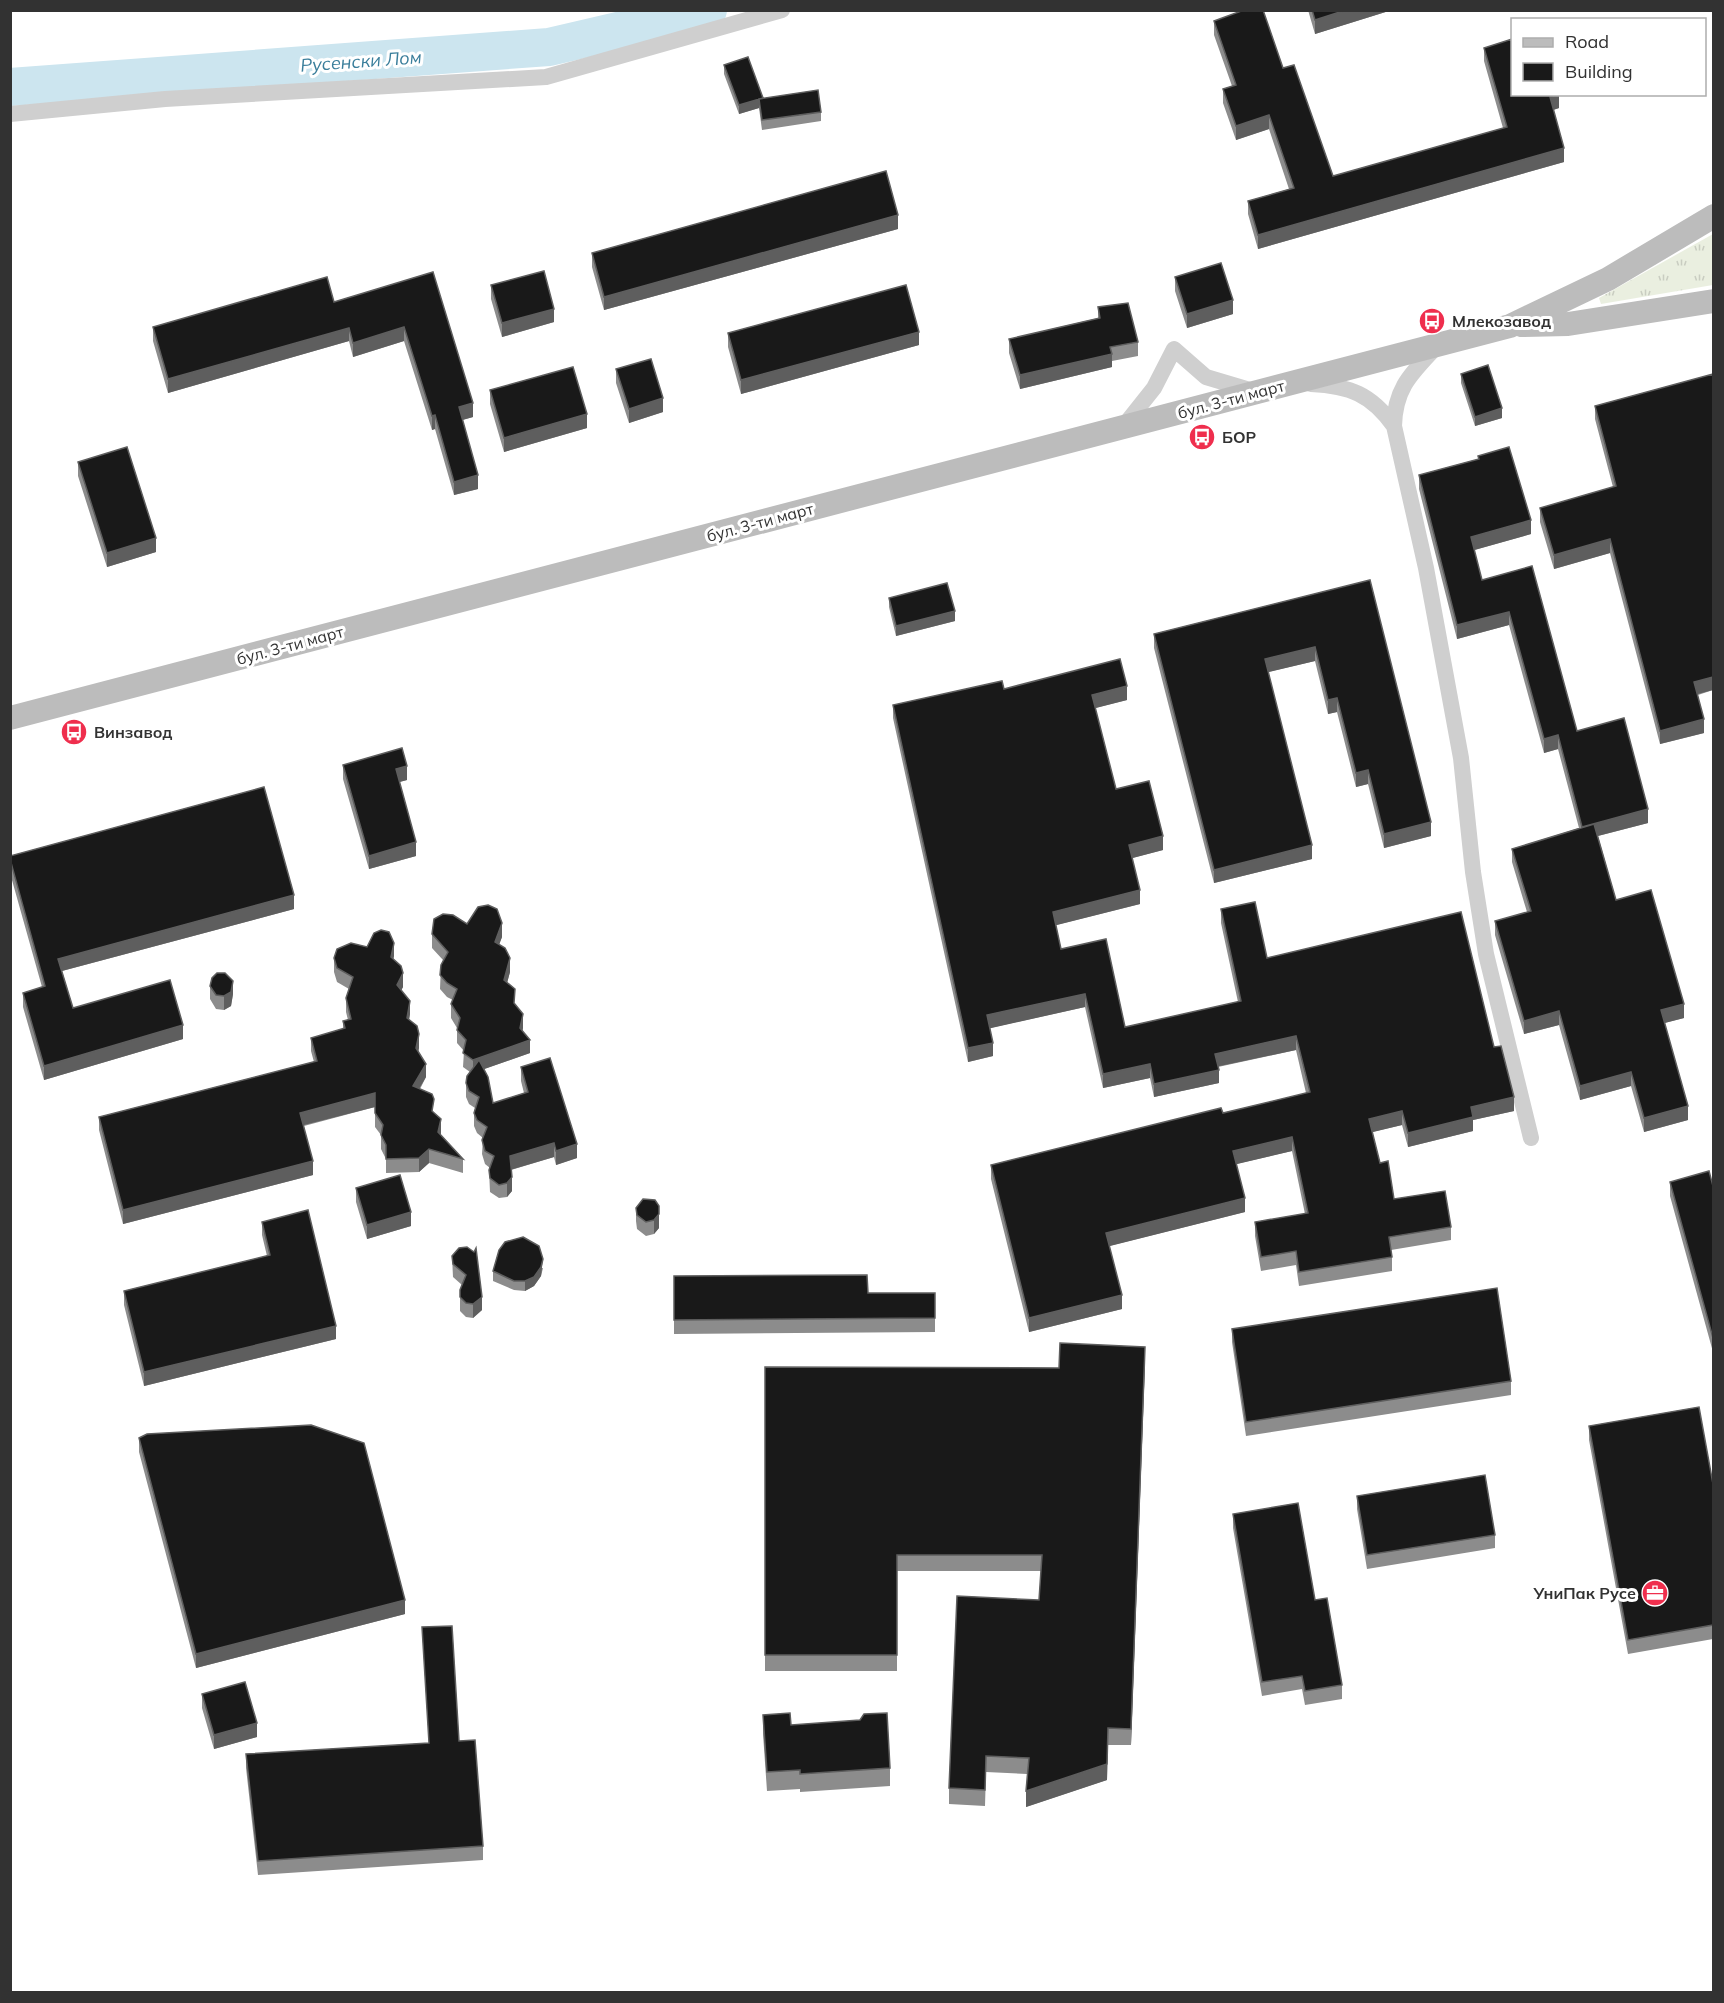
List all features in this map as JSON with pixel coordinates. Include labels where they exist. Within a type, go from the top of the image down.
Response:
[{"type":"main road","name":"бул. 3-ти март","points":[[10,718],[1510,326],[1608,279],[1713,216]]},
{"type":"main road","name":"бул. 3-ти март","points":[[1510,326],[1568,324],[1713,301]]},
{"type":"street","points":[[10,114],[165,99],[546,77],[782,10]]},
{"type":"street","points":[[1438,345],[1408,378],[1398,394],[1394,426],[1426,568],[1461,758],[1473,872],[1486,954],[1531,1138]]},
{"type":"street","points":[[1123,427],[1154,388],[1174,349],[1206,377],[1229,386],[1256,392]]},
{"type":"street","points":[[1292,383],[1334,385],[1366,396],[1381,408],[1394,426]]},
{"type":"green space","points":[[1713,234],[1713,285],[1601,304],[1599,298]]},
{"type":"building","points":[[1244,10],[1263,10],[1283,68],[1294,65],[1333,176],[1507,127],[1484,48],[1511,39],[1511,96],[1553,96],[1550,97],[1564,148],[1258,235],[1248,201],[1294,188],[1269,115],[1236,126],[1223,89],[1236,85],[1214,21]]},
{"type":"building","points":[[1312,10],[1346,10],[1315,20]]},
{"type":"building","points":[[748,57],[763,98],[739,105],[724,65]]},
{"type":"building","points":[[818,90],[821,112],[762,120],[759,99]]},
{"type":"building","points":[[886,171],[898,215],[604,297],[592,253]]},
{"type":"building","points":[[1221,263],[1233,300],[1187,314],[1175,277]]},
{"type":"building","points":[[544,271],[554,309],[502,323],[491,285]]},
{"type":"building","points":[[433,272],[473,403],[459,407],[478,475],[454,482],[435,415],[432,416],[404,327],[353,343],[349,328],[168,379],[153,327],[327,277],[334,302]]},
{"type":"building","points":[[906,285],[919,332],[741,380],[728,333]]},
{"type":"building","points":[[1128,303],[1138,342],[1110,347],[1112,354],[1020,375],[1009,339],[1100,318],[1098,307]]},
{"type":"building","points":[[651,359],[663,398],[629,409],[616,369]]},
{"type":"building","points":[[1488,365],[1502,408],[1475,417],[1461,374]]},
{"type":"building","points":[[573,367],[587,414],[504,438],[490,390]]},
{"type":"building","points":[[1713,374],[1713,677],[1694,682],[1704,719],[1660,731],[1610,539],[1554,555],[1540,508],[1616,486],[1595,406]]},
{"type":"building","points":[[127,447],[156,538],[107,553],[78,462]]},
{"type":"building","points":[[1509,447],[1531,520],[1471,537],[1482,580],[1532,566],[1577,731],[1624,718],[1648,809],[1582,827],[1558,735],[1544,739],[1509,612],[1457,625],[1419,475],[1479,459],[1478,456]]},
{"type":"building","points":[[1370,580],[1431,822],[1384,834],[1368,770],[1356,773],[1337,698],[1328,700],[1315,647],[1265,659],[1312,845],[1214,870],[1154,634]]},
{"type":"building","points":[[947,583],[955,611],[896,626],[889,598]]},
{"type":"building","points":[[1120,659],[1127,686],[1092,695],[1116,789],[1149,781],[1163,836],[1129,845],[1140,890],[1053,912],[1061,949],[1106,939],[1125,1027],[1241,1001],[1221,909],[1255,902],[1267,958],[1461,912],[1494,1047],[1501,1046],[1514,1097],[1471,1107],[1473,1117],[1408,1133],[1402,1111],[1369,1119],[1380,1163],[1388,1161],[1394,1199],[1445,1191],[1451,1227],[1389,1237],[1392,1257],[1299,1272],[1296,1251],[1261,1257],[1255,1222],[1308,1213],[1292,1137],[1233,1151],[1245,1198],[1106,1233],[1122,1295],[1029,1318],[991,1165],[1221,1108],[1223,1113],[1310,1092],[1296,1036],[1215,1054],[1219,1070],[1154,1084],[1150,1064],[1103,1074],[1085,994],[987,1015],[993,1043],[968,1048],[893,705],[1002,681],[1004,689]]},
{"type":"building","points":[[402,748],[407,766],[396,769],[416,842],[369,856],[343,765]]},
{"type":"building","points":[[264,787],[294,895],[58,959],[73,1008],[170,980],[183,1025],[44,1066],[23,993],[45,986],[10,856]]},
{"type":"building","points":[[1594,824],[1616,900],[1651,890],[1684,1004],[1661,1010],[1688,1106],[1644,1118],[1631,1072],[1580,1086],[1559,1011],[1524,1021],[1495,921],[1531,911],[1512,849]]},
{"type":"building","points":[[488,905],[497,909],[502,923],[495,942],[505,948],[510,958],[504,980],[515,989],[514,1003],[523,1014],[520,1028],[530,1040],[473,1060],[463,1053],[466,1040],[457,1030],[460,1018],[451,1004],[457,989],[440,975],[441,965],[448,952],[432,934],[434,919],[443,914],[453,915],[467,924],[478,907]]},
{"type":"building","points":[[381,930],[389,932],[394,943],[391,957],[401,966],[403,973],[397,985],[410,1001],[407,1018],[417,1026],[419,1034],[416,1048],[426,1064],[413,1086],[432,1094],[434,1099],[432,1111],[441,1119],[438,1132],[463,1159],[429,1149],[419,1158],[386,1159],[386,1145],[381,1135],[383,1125],[375,1113],[375,1093],[300,1113],[313,1161],[123,1210],[99,1117],[317,1061],[311,1038],[345,1028],[343,1021],[351,1019],[346,998],[353,977],[337,968],[334,958],[337,949],[351,943],[367,947],[374,933]]},
{"type":"building","points":[[217,973],[225,973],[233,981],[231,992],[224,996],[216,995],[210,986],[212,978]]},
{"type":"building","points":[[550,1058],[577,1144],[556,1151],[554,1143],[510,1156],[512,1177],[507,1183],[499,1185],[490,1178],[489,1170],[494,1156],[485,1151],[482,1140],[487,1127],[477,1120],[474,1113],[479,1097],[469,1091],[466,1083],[467,1076],[479,1060],[488,1077],[493,1103],[528,1092],[521,1067]]},
{"type":"building","points":[[1709,1171],[1713,1186],[1713,1338],[1670,1182]]},
{"type":"building","points":[[400,1175],[411,1212],[367,1225],[356,1188]]},
{"type":"building","points":[[643,1199],[655,1200],[659,1206],[659,1214],[654,1220],[646,1222],[637,1215],[636,1208]]},
{"type":"building","points":[[308,1210],[336,1326],[144,1372],[124,1291],[270,1255],[262,1222]]},
{"type":"building","points":[[523,1237],[539,1246],[543,1259],[534,1277],[525,1281],[514,1281],[493,1271],[499,1250],[505,1242]]},
{"type":"building","points":[[467,1247],[474,1252],[476,1248],[482,1297],[473,1304],[466,1303],[460,1297],[460,1290],[466,1275],[453,1264],[452,1256],[459,1248]]},
{"type":"building","points":[[867,1275],[868,1293],[935,1293],[935,1318],[674,1320],[674,1276]]},
{"type":"building","points":[[1497,1288],[1511,1381],[1246,1422],[1232,1329]]},
{"type":"building","points":[[1060,1343],[1145,1347],[1131,1729],[1108,1728],[1107,1764],[1026,1791],[1029,1758],[986,1756],[985,1790],[949,1788],[957,1596],[1039,1600],[1042,1555],[897,1555],[897,1655],[765,1655],[765,1367],[1059,1368]]},
{"type":"building","points":[[1699,1407],[1713,1484],[1713,1625],[1628,1640],[1589,1426]]},
{"type":"building","points":[[311,1425],[364,1443],[405,1600],[196,1654],[139,1438],[147,1434]]},
{"type":"building","points":[[1485,1475],[1495,1535],[1367,1555],[1357,1496]]},
{"type":"building","points":[[1298,1503],[1315,1600],[1327,1598],[1342,1685],[1305,1691],[1302,1676],[1262,1682],[1233,1514]]},
{"type":"building","points":[[452,1626],[459,1741],[475,1740],[483,1846],[258,1861],[246,1754],[429,1743],[422,1627]]},
{"type":"building","points":[[245,1682],[257,1723],[214,1735],[202,1694]]},
{"type":"building","points":[[790,1713],[791,1725],[860,1720],[864,1714],[887,1713],[890,1768],[800,1774],[800,1770],[767,1772],[763,1715]]},
{"type":"waterway","name":"Русенски Лом","points":[[10,87],[549,47],[708,10]]},
{"type":"place","name":"Млекозавод","points":[[1432,321]]},
{"type":"place","name":"БОР","points":[[1202,437]]},
{"type":"place","name":"Винзавод","points":[[74,732]]},
{"type":"place","name":"УниПак Русе","points":[[1655,1593]]}]
